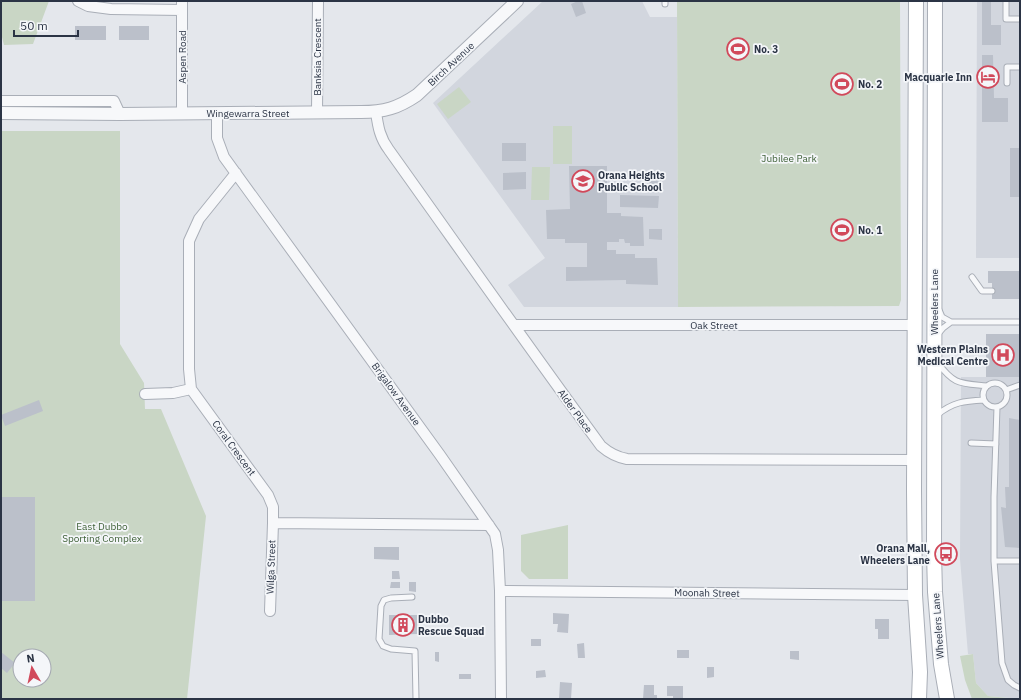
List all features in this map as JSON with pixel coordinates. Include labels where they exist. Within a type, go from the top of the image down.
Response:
[{"type":"main road","name":"Wheelers Lane","points":[[916,1],[914,460],[915,595],[920,672],[919,699]]},
{"type":"main road","name":"Wheelers Lane","points":[[935,1],[935,592],[941,670],[947,699]]},
{"type":"street","points":[[78,1],[88,6],[111,9],[182,6]]},
{"type":"street","name":"Banksia Crescent","points":[[317,112],[318,1]]},
{"type":"street","name":"Birch Avenue","points":[[376,112],[390,110],[404,104],[417,95],[517,1]]},
{"type":"street","name":"Aspen Road","points":[[182,6],[182,113]]},
{"type":"street","points":[[1,101],[114,102],[120,114]]},
{"type":"street","name":"Wingewarra Street","points":[[1,113],[120,114],[376,112]]},
{"type":"street","name":"Alder Place","points":[[376,112],[378,128],[382,141],[515,326],[549,376],[601,446],[608,452],[617,457],[627,459],[914,460]]},
{"type":"street","name":"Brigalow Avenue","points":[[217,113],[217,138],[224,157],[495,534],[498,550],[500,591],[501,699]]},
{"type":"street","points":[[145,394],[173,393],[191,389],[189,369],[189,241],[200,219],[236,173]]},
{"type":"street","name":"Oak Street","points":[[515,326],[914,325]]},
{"type":"street","name":"Coral Crescent","points":[[191,389],[268,495],[272,507],[273,523]]},
{"type":"street","points":[[273,523],[489,525]]},
{"type":"street","name":"Wilga Street","points":[[270,612],[273,523]]},
{"type":"street","name":"Moonah Street","points":[[500,591],[915,595]]},
{"type":"lane","points":[[1006,1],[1006,20],[1020,19]]},
{"type":"lane","points":[[1007,83],[1007,67],[1020,67]]},
{"type":"lane","points":[[972,277],[982,291],[992,290]]},
{"type":"lane","points":[[934,300],[942,317],[951,322],[1020,322]]},
{"type":"lane","points":[[934,339],[943,328],[951,322]]},
{"type":"lane","points":[[934,359],[947,375],[955,381],[963,384],[987,386],[994,383],[1001,384],[1007,393],[1006,401],[1000,406],[996,407],[989,405],[984,400],[984,393],[987,386]]},
{"type":"lane","points":[[1006,390],[1020,385]]},
{"type":"lane","points":[[935,417],[946,407],[955,403],[984,400]]},
{"type":"lane","points":[[996,407],[994,561],[1002,663],[1008,680],[1020,688]]},
{"type":"lane","points":[[971,444],[996,444]]},
{"type":"lane","points":[[994,561],[1020,561]]},
{"type":"lane","points":[[412,597],[391,598],[384,600],[381,606],[379,639],[383,646],[390,649],[415,651],[416,699]]},
{"type":"shaded area","name":"Orana Heights Public School","points":[[543,1],[642,1],[650,17],[677,17],[678,307],[524,307],[508,285],[545,258],[433,103]]},
{"type":"shaded area","points":[[977,1],[1020,1],[1020,258],[976,258]]},
{"type":"shaded area","points":[[961,377],[1020,377],[1020,699],[988,696],[976,683],[973,654],[968,654],[960,559]]},
{"type":"green space","points":[[1,1],[49,1],[33,44],[4,45],[1,33]]},
{"type":"green space","name":"Jubilee Park","points":[[677,1],[900,1],[901,300],[899,306],[678,307]]},
{"type":"green space","points":[[459,87],[471,102],[448,119],[437,104]]},
{"type":"green space","points":[[553,126],[572,126],[572,164],[553,164]]},
{"type":"green space","name":"East Dubbo Sporting Complex","points":[[1,131],[120,131],[120,344],[144,383],[145,409],[161,409],[206,516],[187,699],[1,699]]},
{"type":"green space","points":[[532,167],[550,167],[549,200],[531,200]]},
{"type":"green space","points":[[568,525],[568,579],[529,579],[521,571],[521,535]]},
{"type":"green space","points":[[973,654],[976,683],[988,696],[1018,699],[972,699],[965,680],[960,656]]},
{"type":"building","points":[[582,1],[586,13],[576,17],[571,4]]},
{"type":"building","name":"Macquarie Inn","points":[[982,1],[991,1],[991,25],[1001,25],[1001,45],[982,45]]},
{"type":"building","points":[[75,26],[106,26],[106,40],[75,40]]},
{"type":"building","points":[[119,26],[149,26],[149,40],[119,40]]},
{"type":"building","name":"Macquarie Inn","points":[[982,55],[993,55],[994,98],[1008,98],[1008,122],[982,122]]},
{"type":"building","points":[[502,143],[526,143],[526,161],[502,161]]},
{"type":"building","points":[[1010,148],[1020,148],[1020,197],[1010,197]]},
{"type":"building","points":[[569,166],[607,166],[607,213],[621,213],[621,216],[643,217],[644,246],[630,246],[630,243],[625,243],[624,239],[619,239],[619,242],[607,242],[607,250],[616,250],[616,254],[635,254],[635,258],[657,258],[658,285],[626,284],[626,280],[566,281],[566,267],[587,267],[587,243],[565,243],[565,239],[547,239],[546,210],[570,209]]},
{"type":"building","points":[[526,172],[526,189],[503,190],[503,173]]},
{"type":"building","points":[[649,172],[661,172],[661,184],[649,184]]},
{"type":"building","points":[[620,195],[659,196],[658,208],[620,207]]},
{"type":"building","points":[[649,229],[662,229],[662,240],[649,239]]},
{"type":"building","points":[[988,271],[1020,271],[1020,299],[992,299],[992,283],[988,283]]},
{"type":"building","name":"Western Plains Medical Centre","points":[[986,334],[1020,334],[1020,377],[986,377]]},
{"type":"building","points":[[39,400],[43,411],[5,426],[1,415]]},
{"type":"building","points":[[1009,418],[1020,420],[1020,548],[1005,547],[1001,507],[1006,508],[1005,487],[1009,487]]},
{"type":"building","points":[[1,497],[35,497],[35,601],[1,601]]},
{"type":"building","points":[[374,547],[399,547],[399,560],[374,559]]},
{"type":"building","points":[[392,571],[399,571],[400,579],[392,579]]},
{"type":"building","points":[[391,582],[400,582],[400,588],[390,588]]},
{"type":"building","points":[[409,582],[416,582],[416,592],[409,591]]},
{"type":"building","points":[[553,613],[569,614],[568,633],[557,632],[558,624],[553,624]]},
{"type":"building","name":"Dubbo Rescue Squad","points":[[389,615],[417,615],[417,634],[389,635]]},
{"type":"building","points":[[875,619],[889,619],[889,639],[878,639],[878,629],[875,629]]},
{"type":"building","points":[[531,639],[541,639],[541,646],[531,646]]},
{"type":"building","points":[[584,643],[585,658],[578,658],[577,644]]},
{"type":"building","points":[[677,650],[689,650],[689,658],[677,658]]},
{"type":"building","points":[[790,651],[799,651],[799,660],[790,659]]},
{"type":"building","points":[[1,652],[12,661],[12,667],[7,673],[1,668]]},
{"type":"building","points":[[435,652],[439,652],[439,662],[435,661]]},
{"type":"building","points":[[707,667],[714,667],[714,677],[707,678]]},
{"type":"building","points":[[545,670],[546,677],[536,678],[536,671]]},
{"type":"building","points":[[459,674],[471,674],[471,679],[459,679]]},
{"type":"building","points":[[560,682],[572,683],[571,699],[559,699]]},
{"type":"building","points":[[644,685],[654,685],[654,695],[657,695],[657,699],[643,699]]},
{"type":"building","points":[[667,686],[683,686],[683,699],[673,699],[673,696],[667,696]]},
{"type":"place","name":"No. 3","points":[[738,49]]},
{"type":"place","name":"Macquarie Inn","points":[[988,77]]},
{"type":"place","name":"No. 2","points":[[842,84]]},
{"type":"place","name":"Orana Heights Public School","points":[[583,181]]},
{"type":"place","name":"No. 1","points":[[842,230]]},
{"type":"place","name":"Western Plains Medical Centre","points":[[1003,355]]},
{"type":"place","name":"Orana Mall, Wheelers Lane","points":[[946,554]]},
{"type":"place","name":"Dubbo Rescue Squad","points":[[403,625]]}]
